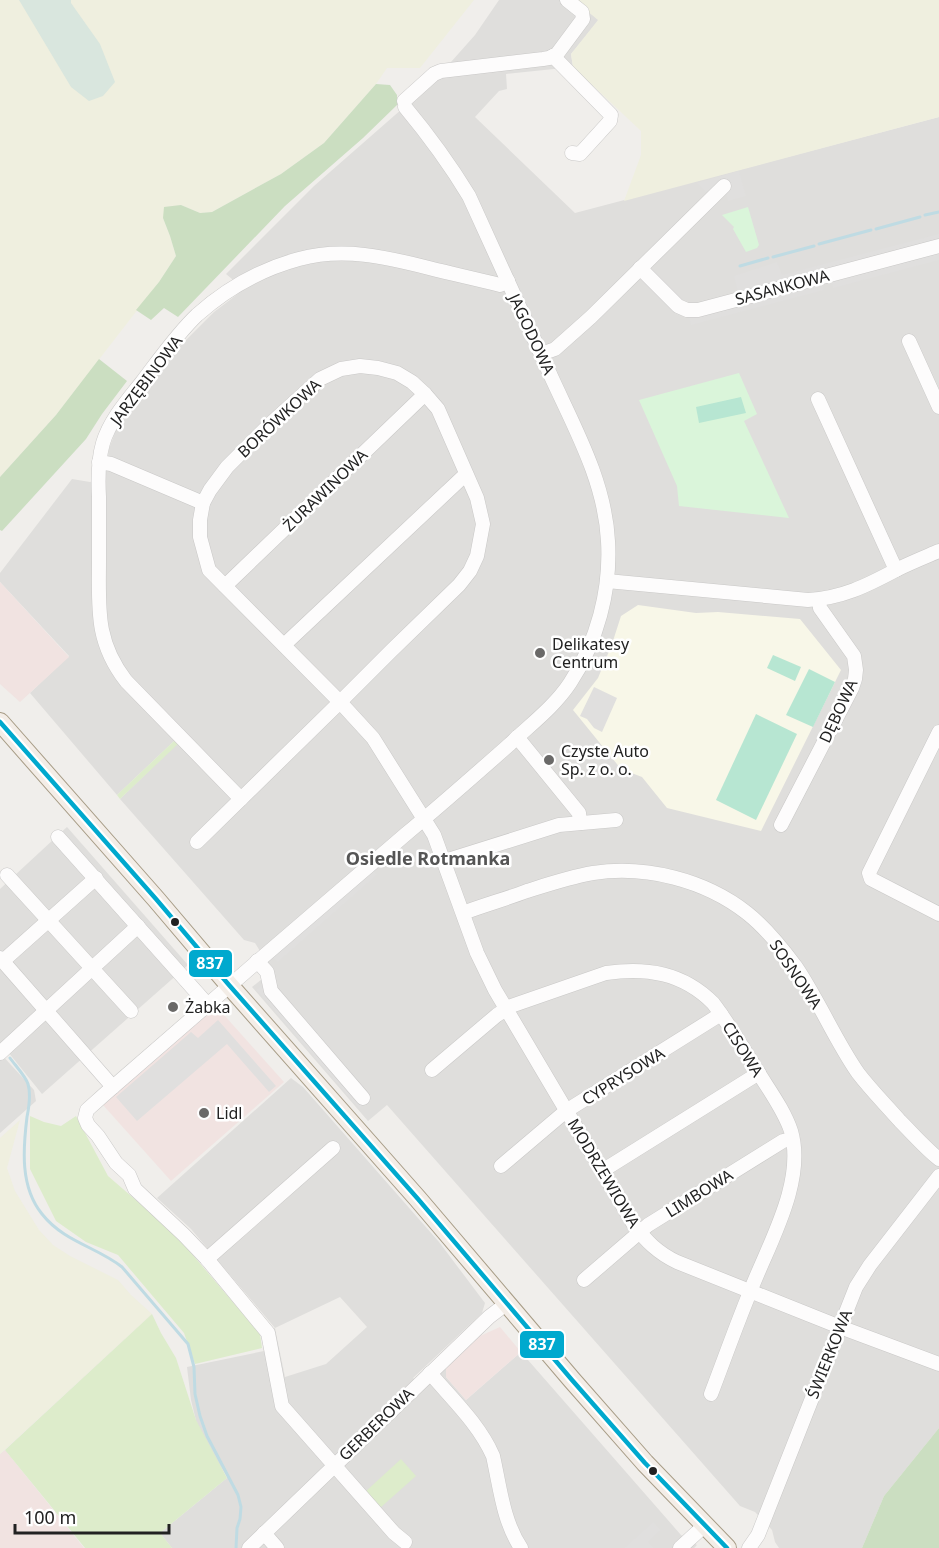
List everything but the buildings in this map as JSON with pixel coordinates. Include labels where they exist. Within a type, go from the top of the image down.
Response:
[{"type":"main road","points":[[0,722],[418,1199],[645,1463],[727,1548]]},
{"type":"street","points":[[567,0],[582,12],[583,20],[553,56],[611,115],[610,121],[580,154],[572,153]]},
{"type":"street","name":"JAGODOWA","points":[[405,1542],[394,1533],[282,1406],[268,1333],[207,1259],[135,1189],[129,1175],[116,1163],[98,1136],[87,1125],[85,1118],[87,1110],[113,1087],[424,819],[550,707],[575,674],[588,649],[598,625],[607,581],[608,541],[600,491],[580,439],[469,196],[449,162],[405,104],[434,74],[441,71],[553,56]]},
{"type":"street","points":[[541,354],[555,349],[724,186]]},
{"type":"street","name":"SASANKOWA","points":[[640,268],[678,306],[687,310],[698,310],[939,246]]},
{"type":"street","name":"JARZĘBINOWA","points":[[241,799],[126,681],[107,650],[99,612],[99,462],[107,431],[118,413],[174,340],[196,316],[222,295],[271,268],[320,254],[360,254],[385,257],[500,285],[508,281]]},
{"type":"street","points":[[909,341],[939,407]]},
{"type":"street","name":"BORÓWKOWA","points":[[340,702],[459,585],[470,571],[477,556],[483,524],[477,498],[438,409],[412,382],[397,373],[360,366],[341,369],[320,378],[227,467],[203,503],[200,537],[209,570],[373,738],[424,819]]},
{"type":"street","name":"ŻURAWINOWA","points":[[225,586],[425,394]]},
{"type":"street","points":[[818,399],[896,570]]},
{"type":"street","points":[[99,462],[111,464],[203,503]]},
{"type":"street","points":[[284,645],[466,474]]},
{"type":"street","points":[[607,581],[819,600],[856,590],[939,550]]},
{"type":"street","name":"DĘBOWA","points":[[781,825],[855,680],[854,656],[820,608],[819,600]]},
{"type":"street","points":[[197,842],[340,702]]},
{"type":"street","points":[[939,732],[869,873],[871,879],[939,914]]},
{"type":"street","points":[[517,737],[579,813],[580,823]]},
{"type":"street","name":"MODRZEWIOWA","points":[[424,819],[435,835],[482,964],[506,1010],[639,1232],[650,1245],[668,1258],[939,1364]]},
{"type":"street","points":[[445,861],[559,825],[616,820]]},
{"type":"street","points":[[58,837],[207,1004]]},
{"type":"street","name":"SOSNOWA","points":[[463,913],[561,880],[596,873],[636,872],[667,876],[691,883],[722,897],[748,913],[781,949],[796,968],[858,1072],[888,1108],[939,1159]]},
{"type":"street","points":[[7,875],[131,1011]]},
{"type":"street","points":[[96,878],[1,960],[113,1087]]},
{"type":"street","points":[[0,1053],[138,926]]},
{"type":"street","points":[[257,961],[267,972],[271,991],[363,1098]]},
{"type":"street","name":"CISOWA","points":[[432,1070],[497,1015],[552,991],[606,973],[644,971],[676,978],[704,994],[721,1014],[782,1112],[791,1131],[794,1172],[782,1216],[750,1291],[711,1394]]},
{"type":"street","name":"CYPRYSOWA","points":[[501,1166],[567,1111],[721,1014]]},
{"type":"street","points":[[602,1171],[759,1073]]},
{"type":"street","name":"LIMBOWA","points":[[584,1280],[648,1225],[783,1141],[792,1139]]},
{"type":"street","points":[[207,1259],[333,1148]]},
{"type":"street","name":"ŚWIERKOWA","points":[[750,1548],[758,1536],[856,1287],[870,1265],[939,1176]]},
{"type":"street","name":"GERBEROWA","points":[[249,1548],[333,1465],[489,1317],[506,1304]]},
{"type":"street","points":[[430,1373],[489,1446],[506,1518],[521,1548]]},
{"type":"street","points":[[680,1548],[705,1525]]},
{"type":"street","points":[[264,1533],[277,1548]]},
{"type":"shaded area","points":[[19,0],[71,0],[100,44],[115,82],[103,96],[89,101],[71,87]]},
{"type":"shaded area","points":[[499,0],[574,0],[599,20],[571,54],[573,67],[506,74],[507,89],[499,91],[475,117],[575,213],[939,117],[939,1428],[884,1496],[862,1548],[779,1548],[772,1530],[755,1512],[740,1506],[387,1105],[368,1121],[252,987],[273,970],[255,943],[244,940],[120,799],[177,744],[174,741],[117,795],[30,693],[69,656],[0,582],[0,573],[72,479],[90,482],[105,477],[109,449],[116,430],[175,351],[214,312],[239,293],[232,279],[226,274],[314,186],[435,80],[475,35]]},
{"type":"shaded area","points":[[739,171],[746,196],[728,201],[724,185],[705,192],[697,183]]},
{"type":"shaded area","points":[[939,234],[939,239],[738,292],[734,276],[777,262],[782,275]]},
{"type":"shaded area","points":[[939,253],[939,260],[833,288],[831,281]]},
{"type":"shaded area","points":[[822,282],[824,290],[691,325],[689,317]]},
{"type":"shaded area","points":[[0,582],[69,657],[20,702],[0,684]]},
{"type":"shaded area","points":[[638,605],[696,613],[718,612],[800,619],[841,670],[761,831],[667,808],[642,777],[621,769],[573,710],[598,678],[621,616]]},
{"type":"shaded area","points":[[594,687],[617,698],[602,732],[580,716]]},
{"type":"shaded area","points":[[67,827],[188,965],[42,1094],[0,1042],[0,889]]},
{"type":"shaded area","points":[[372,870],[377,875],[278,962],[272,956]]},
{"type":"shaded area","points":[[269,978],[371,1098],[359,1109],[256,990]]},
{"type":"shaded area","points":[[216,1006],[284,1082],[171,1181],[103,1105]]},
{"type":"shaded area","points":[[218,1020],[276,1086],[269,1092],[227,1044],[137,1121],[116,1097],[191,1032],[198,1038]]},
{"type":"shaded area","points":[[0,1053],[34,1090],[36,1101],[0,1133]]},
{"type":"shaded area","points":[[291,1078],[303,1087],[439,1242],[485,1303],[482,1313],[413,1378],[424,1389],[446,1368],[446,1377],[466,1400],[521,1352],[681,1535],[697,1545],[694,1548],[172,1548],[160,1533],[227,1478],[199,1433],[191,1400],[187,1367],[264,1351],[262,1333],[275,1328],[191,1229],[157,1198]],"holes":[[[340,1297],[367,1327],[326,1364],[285,1377],[275,1328]]]},
{"type":"shaded area","points":[[500,1327],[521,1352],[466,1400],[446,1377],[446,1368],[480,1336]]},
{"type":"shaded area","points":[[5,1450],[84,1548],[0,1548],[0,1454]]},
{"type":"shaded area","points":[[653,1522],[661,1530],[648,1542],[654,1548],[624,1548]]},
{"type":"green space","points":[[0,0],[474,0],[420,68],[387,68],[376,84],[324,143],[281,174],[212,212],[200,213],[181,205],[163,218],[176,256],[159,282],[56,415],[0,477]]},
{"type":"green space","points":[[574,0],[939,0],[939,117],[624,201],[641,155],[641,131],[573,67],[571,54],[598,20]]},
{"type":"green space","points":[[376,84],[390,85],[397,95],[397,105],[285,206],[178,317],[164,308],[151,320],[136,310],[159,282],[176,256],[163,218],[164,207],[181,205],[200,213],[212,212],[281,174],[324,143]]},
{"type":"green space","points":[[748,207],[759,245],[746,252],[734,227],[722,215]]},
{"type":"green space","points":[[99,359],[127,381],[86,439],[2,531],[0,530],[0,477],[56,415]]},
{"type":"green space","points":[[739,373],[757,414],[744,421],[789,518],[679,506],[677,486],[639,400]]},
{"type":"green space","points":[[741,397],[746,413],[699,423],[696,407]]},
{"type":"green space","points":[[773,655],[801,667],[795,681],[767,668]]},
{"type":"green space","points":[[809,669],[835,682],[813,727],[786,715]]},
{"type":"green space","points":[[756,714],[797,734],[756,820],[716,800]]},
{"type":"green space","points":[[174,741],[178,744],[120,799],[117,795]]},
{"type":"green space","points":[[30,1116],[61,1126],[76,1116],[108,1176],[175,1234],[260,1334],[262,1348],[195,1364],[184,1333],[118,1255],[86,1242],[56,1221],[30,1169]]},
{"type":"green space","points":[[20,1120],[7,1168],[15,1191],[39,1230],[53,1245],[70,1256],[118,1280],[152,1314],[0,1454],[0,1138]]},
{"type":"green space","points":[[152,1314],[176,1358],[196,1420],[227,1478],[160,1533],[172,1548],[85,1548],[5,1450]]},
{"type":"green space","points":[[939,1428],[939,1548],[862,1548],[884,1496]]},
{"type":"green space","points":[[401,1459],[416,1476],[380,1508],[365,1492]]},
{"type":"waterway","points":[[925,215],[939,212]]},
{"type":"waterway","points":[[876,229],[920,217]]},
{"type":"waterway","points":[[819,244],[871,230]]},
{"type":"waterway","points":[[773,257],[814,246]]},
{"type":"waterway","points":[[740,266],[768,258]]},
{"type":"waterway","points":[[10,1058],[25,1078],[29,1088],[24,1155],[27,1180],[35,1203],[42,1214],[60,1231],[122,1267],[188,1344],[194,1367],[195,1394],[200,1416],[207,1436],[238,1495],[241,1507],[236,1548]]},
{"type":"transit line","name":"837","points":[[0,722],[418,1199],[645,1463],[727,1548]]},
{"type":"place","name":"Delikatesy Centrum","points":[[540,653]]},
{"type":"place","name":"Czyste Auto Sp. z o. o.","points":[[549,760]]},
{"type":"place","name":"Żabka","points":[[173,1007]]},
{"type":"place","name":"Lidl","points":[[204,1113]]},
{"type":"district","name":"Osiedle Rotmanka","points":[[428,859]]}]
